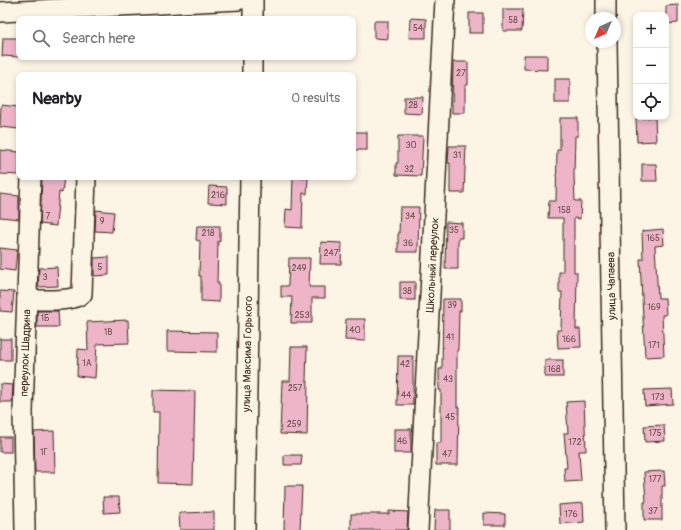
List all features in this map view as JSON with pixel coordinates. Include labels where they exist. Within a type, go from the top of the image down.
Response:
[{"type":"street","points":[[0,12],[239,0]]},
{"type":"street","points":[[253,0],[253,16]]},
{"type":"street","name":"Школьный переулок","points":[[418,530],[445,0]]},
{"type":"street","points":[[606,0],[606,12]]},
{"type":"street","name":"улица Чапаева","points":[[607,48],[615,530]]},
{"type":"street","points":[[252,60],[252,72]]},
{"type":"street","name":"переулок Шадрина","points":[[25,530],[23,412],[31,180]]},
{"type":"street","points":[[27,300],[64,299],[78,297],[82,294],[86,180]]},
{"type":"street","name":"улица Максима Горького","points":[[245,530],[250,180]]},
{"type":"building","points":[[678,5],[678,23],[669,24],[669,12],[666,12],[666,6]]},
{"type":"building","points":[[503,9],[523,9],[522,31],[503,31]]},
{"type":"building","points":[[469,13],[483,13],[483,33],[469,33]]},
{"type":"building","points":[[410,18],[426,19],[426,38],[409,38]]},
{"type":"building","points":[[374,21],[388,21],[388,39],[374,38]]},
{"type":"building","points":[[3,38],[16,38],[16,57],[2,56]]},
{"type":"building","points":[[524,55],[547,55],[547,70],[524,69]]},
{"type":"building","points":[[453,62],[468,62],[468,85],[465,85],[465,113],[452,113]]},
{"type":"building","points":[[555,79],[570,79],[570,103],[555,103]]},
{"type":"building","points":[[404,97],[423,97],[422,114],[404,113]]},
{"type":"building","points":[[1,105],[16,107],[16,129],[0,127]]},
{"type":"building","points":[[560,118],[578,118],[578,136],[575,136],[574,175],[575,201],[581,201],[580,219],[574,218],[574,272],[577,272],[576,329],[580,329],[581,347],[558,348],[557,330],[561,330],[562,292],[559,292],[559,272],[563,272],[563,218],[548,218],[549,201],[556,201],[557,150],[560,150]]},
{"type":"building","points":[[636,120],[655,120],[656,141],[637,142]]},
{"type":"building","points":[[356,132],[367,132],[367,150],[356,150]]},
{"type":"building","points":[[398,136],[423,136],[421,176],[396,175],[396,163],[398,163]]},
{"type":"building","points":[[449,146],[466,146],[464,193],[450,193],[450,163],[448,163]]},
{"type":"building","points":[[0,150],[16,152],[16,175],[0,174]]},
{"type":"building","points":[[642,164],[656,164],[657,181],[642,181]]},
{"type":"building","points":[[42,180],[64,180],[62,193],[59,192],[56,226],[40,224]]},
{"type":"building","points":[[293,180],[308,180],[307,194],[303,193],[302,228],[285,227],[286,209],[292,210]]},
{"type":"building","points":[[209,186],[227,187],[227,204],[208,203]]},
{"type":"building","points":[[0,194],[19,196],[19,219],[0,217]]},
{"type":"building","points":[[400,207],[419,207],[418,252],[398,252]]},
{"type":"building","points":[[96,210],[114,212],[112,232],[95,231]]},
{"type":"building","points":[[446,222],[462,223],[462,238],[458,238],[458,269],[445,269]]},
{"type":"building","points":[[197,226],[220,226],[220,241],[218,241],[217,283],[219,283],[219,302],[201,301],[201,276],[199,276],[200,241],[196,240]]},
{"type":"building","points":[[663,229],[664,245],[655,246],[658,298],[665,298],[666,315],[662,315],[664,356],[645,357],[640,259],[643,259],[642,231]]},
{"type":"building","points":[[321,242],[342,243],[341,264],[320,264]]},
{"type":"building","points":[[0,248],[17,250],[15,271],[0,269]]},
{"type":"building","points":[[109,257],[109,275],[94,276],[94,258]]},
{"type":"building","points":[[289,258],[310,258],[309,287],[325,287],[325,298],[312,298],[312,323],[291,323],[292,297],[281,297],[281,286],[288,286]]},
{"type":"building","points":[[57,267],[58,286],[38,287],[39,268]]},
{"type":"building","points":[[400,282],[415,282],[415,300],[400,300]]},
{"type":"building","points":[[0,291],[14,292],[12,312],[0,311]]},
{"type":"building","points":[[443,299],[461,299],[457,350],[457,407],[459,407],[458,465],[436,465],[436,443],[441,443],[441,390],[439,390],[439,369],[442,369]]},
{"type":"building","points":[[37,311],[58,311],[59,327],[37,327]]},
{"type":"building","points":[[346,319],[365,319],[365,341],[345,340]]},
{"type":"building","points":[[128,320],[129,343],[97,344],[95,378],[77,376],[78,349],[88,350],[87,322]]},
{"type":"building","points":[[167,331],[217,332],[217,352],[167,351]]},
{"type":"building","points":[[0,339],[11,339],[11,360],[0,360]]},
{"type":"building","points":[[291,347],[307,347],[307,435],[280,434],[282,381],[290,381]]},
{"type":"building","points":[[398,356],[413,356],[413,405],[397,405]]},
{"type":"building","points":[[545,360],[563,360],[563,377],[545,377]]},
{"type":"building","points":[[0,384],[13,385],[12,402],[0,402]]},
{"type":"building","points":[[672,389],[673,404],[645,406],[644,390]]},
{"type":"building","points":[[153,390],[195,391],[193,484],[158,483],[159,412],[153,412]]},
{"type":"building","points":[[584,401],[586,451],[579,451],[581,481],[565,482],[564,468],[567,468],[564,433],[568,433],[566,402]]},
{"type":"building","points":[[664,425],[665,441],[645,442],[644,426]]},
{"type":"building","points":[[394,429],[411,429],[411,453],[394,453]]},
{"type":"building","points":[[54,431],[55,472],[35,472],[34,432]]},
{"type":"building","points":[[0,437],[11,437],[11,452],[0,452]]},
{"type":"building","points":[[284,455],[302,455],[301,465],[284,465]]},
{"type":"building","points":[[664,471],[665,486],[662,486],[662,520],[644,520],[644,502],[646,502],[644,472]]},
{"type":"building","points":[[285,486],[302,486],[300,530],[284,530]]},
{"type":"building","points":[[103,497],[119,497],[120,512],[104,513]]},
{"type":"building","points":[[583,503],[584,522],[560,524],[559,505]]},
{"type":"building","points":[[435,510],[450,510],[450,530],[434,530]]},
{"type":"building","points":[[389,511],[408,512],[407,530],[351,530],[351,514],[389,514]]},
{"type":"building","points":[[214,512],[214,530],[180,530],[179,513]]},
{"type":"building","points":[[484,513],[505,514],[505,525],[484,525]]}]
